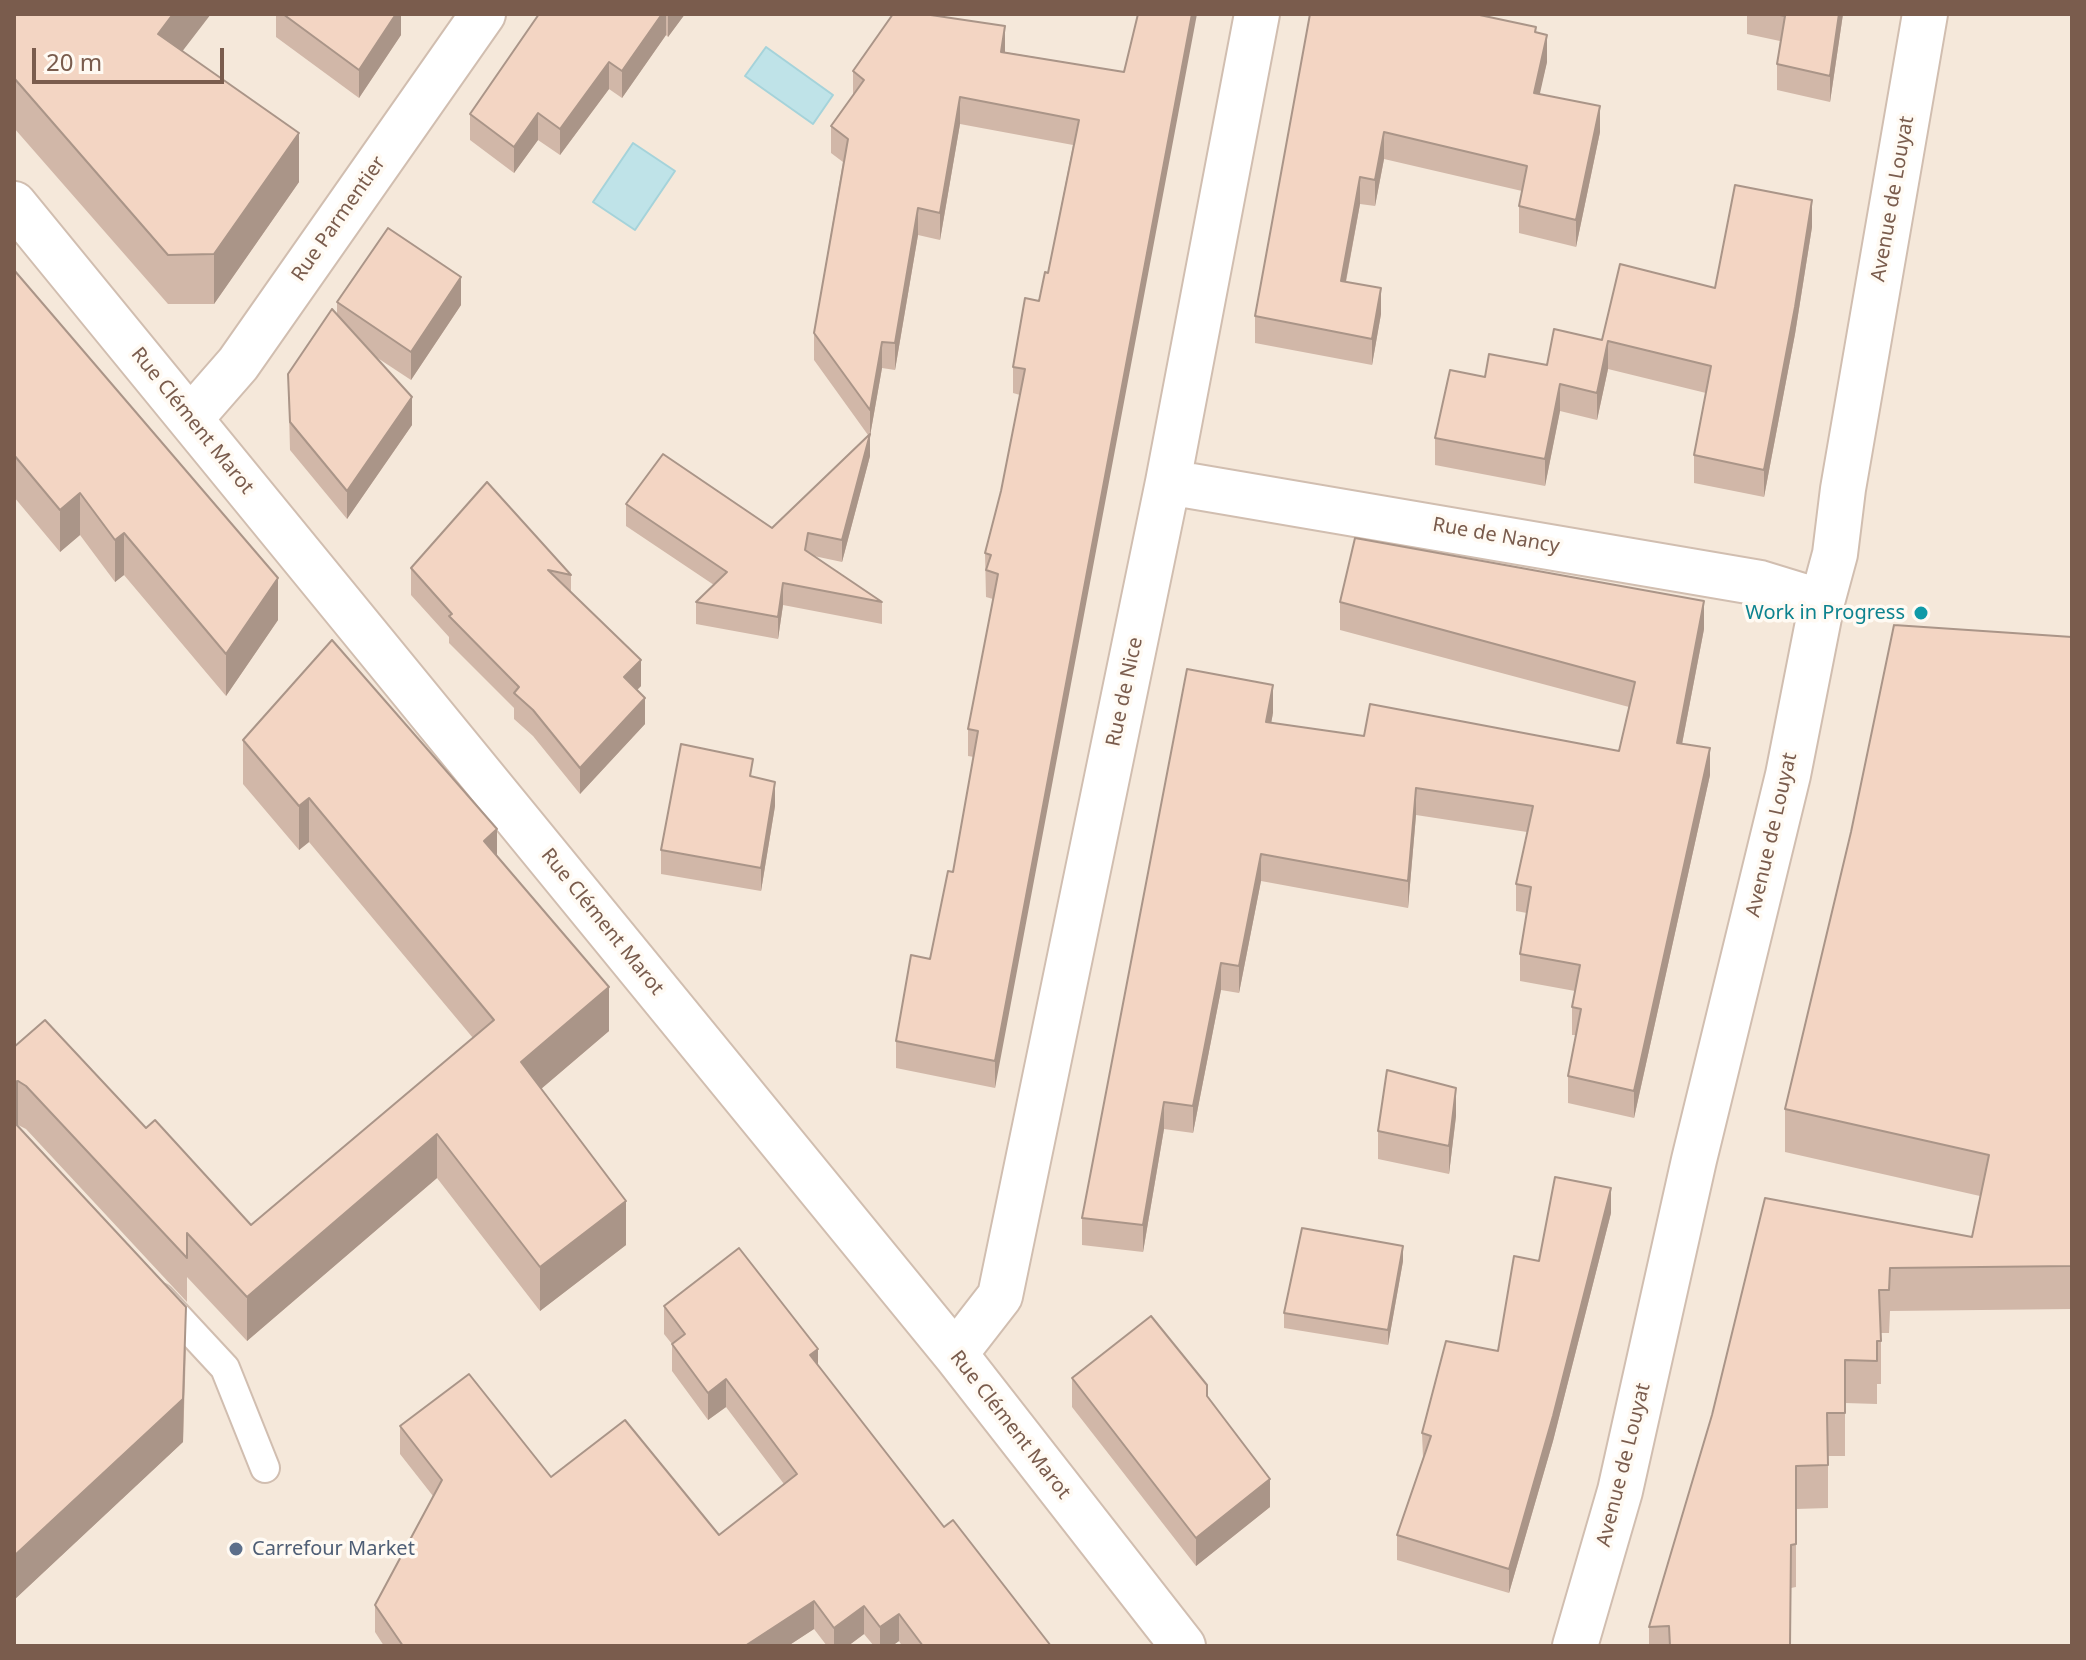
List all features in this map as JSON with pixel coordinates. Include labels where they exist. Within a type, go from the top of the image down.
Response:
[{"type":"street","name":"Rue Parmentier","points":[[190,419],[238,364],[483,14]]},
{"type":"street","name":"Rue de Nice","points":[[955,1354],[1000,1296],[1168,482],[1257,14]]},
{"type":"street","name":"Avenue de Louyat","points":[[1575,1646],[1620,1491],[1694,1160],[1788,775],[1822,602],[1835,554],[1843,489],[1925,14]]},
{"type":"street","name":"Rue Clément Marot","points":[[14,204],[955,1354],[1183,1646]]},
{"type":"street","name":"Rue de Nancy","points":[[1168,482],[1745,580],[1822,602]]},
{"type":"lane","points":[[141,1277],[225,1368],[265,1468]]},
{"type":"shaded area","points":[[14,14],[2072,14],[2072,1646],[14,1646]]},
{"type":"water","points":[[766,47],[833,95],[813,124],[745,76]]},
{"type":"water","points":[[633,143],[675,171],[635,230],[593,202]]},
{"type":"building","points":[[14,14],[173,14],[158,34],[299,133],[214,254],[168,255],[14,78]]},
{"type":"building","points":[[283,14],[396,14],[359,70]]},
{"type":"building","points":[[539,14],[662,14],[622,71],[609,62],[560,129],[538,113],[514,147],[470,114]]},
{"type":"building","points":[[893,14],[924,14],[1005,26],[1001,52],[1124,72],[1138,14],[1192,14],[995,1061],[896,1041],[911,955],[930,959],[948,871],[953,872],[978,731],[968,729],[998,574],[986,570],[991,555],[985,553],[1001,491],[1025,369],[1013,367],[1025,298],[1039,301],[1045,272],[1048,273],[1079,120],[960,97],[940,213],[918,208],[895,343],[882,342],[870,410],[814,333],[848,139],[831,126],[864,80],[853,71]]},
{"type":"building","points":[[1310,14],[1475,14],[1536,27],[1535,32],[1547,35],[1534,93],[1600,106],[1576,220],[1519,206],[1527,166],[1384,132],[1375,180],[1360,177],[1341,281],[1381,288],[1372,339],[1255,316]]},
{"type":"building","points":[[1775,14],[1839,14],[1830,76],[1777,64],[1785,16]]},
{"type":"building","points":[[1735,185],[1812,200],[1764,470],[1694,455],[1711,366],[1608,341],[1597,393],[1560,384],[1545,459],[1435,438],[1450,370],[1485,377],[1489,354],[1547,365],[1554,329],[1602,340],[1620,264],[1715,288]]},
{"type":"building","points":[[388,228],[461,277],[411,352],[337,302]]},
{"type":"building","points":[[14,270],[278,578],[226,654],[124,533],[115,540],[80,493],[60,510],[14,455]]},
{"type":"building","points":[[332,309],[412,397],[347,491],[290,422],[288,374]]},
{"type":"building","points":[[870,434],[842,540],[808,533],[805,550],[882,602],[783,583],[778,617],[696,602],[727,572],[626,504],[663,454],[772,528]]},
{"type":"building","points":[[487,482],[571,575],[548,570],[641,660],[624,677],[645,698],[580,768],[533,710],[514,693],[519,687],[449,616],[452,614],[411,568]]},
{"type":"building","points":[[1355,538],[1704,601],[1677,743],[1710,748],[1634,1091],[1568,1076],[1581,1009],[1572,1007],[1580,965],[1520,954],[1531,887],[1516,884],[1533,806],[1416,788],[1408,881],[1261,854],[1239,966],[1221,963],[1193,1106],[1164,1102],[1143,1225],[1082,1218],[1187,669],[1273,685],[1266,722],[1364,736],[1370,704],[1619,751],[1635,682],[1340,602]]},
{"type":"building","points":[[1894,625],[2072,637],[2072,1266],[1890,1268],[1889,1290],[1879,1290],[1881,1341],[1877,1341],[1877,1361],[1845,1360],[1845,1413],[1827,1413],[1828,1465],[1796,1466],[1796,1544],[1791,1545],[1790,1646],[1670,1646],[1669,1626],[1649,1627],[1712,1415],[1765,1198],[1972,1237],[1989,1155],[1785,1109],[1851,832]]},
{"type":"building","points":[[332,640],[497,829],[484,841],[609,987],[521,1062],[626,1201],[540,1267],[437,1134],[247,1297],[187,1233],[187,1258],[26,1086],[14,1082],[14,1047],[45,1020],[146,1128],[155,1120],[251,1225],[494,1020],[309,798],[299,806],[243,740]]},
{"type":"building","points":[[681,744],[753,759],[750,776],[775,782],[761,868],[661,850]]},
{"type":"building","points":[[1387,1070],[1456,1088],[1449,1146],[1378,1131]]},
{"type":"building","points":[[14,1122],[186,1307],[183,1399],[14,1556]]},
{"type":"building","points":[[1555,1177],[1611,1188],[1553,1416],[1509,1569],[1397,1535],[1431,1436],[1422,1433],[1446,1341],[1498,1351],[1514,1256],[1539,1261]]},
{"type":"building","points":[[1302,1228],[1403,1246],[1388,1330],[1284,1313]]},
{"type":"building","points":[[739,1248],[818,1349],[810,1355],[944,1527],[953,1520],[1051,1646],[923,1646],[899,1614],[880,1627],[864,1606],[834,1628],[814,1601],[745,1646],[403,1646],[375,1605],[442,1480],[400,1426],[469,1374],[551,1477],[625,1420],[719,1535],[797,1474],[726,1379],[708,1393],[672,1344],[685,1334],[664,1306]]},
{"type":"building","points":[[1151,1316],[1207,1385],[1207,1396],[1270,1479],[1196,1538],[1072,1378]]},
{"type":"place","name":"Work in Progress","points":[[1921,613]]},
{"type":"place","name":"Carrefour Market","points":[[236,1549]]}]
